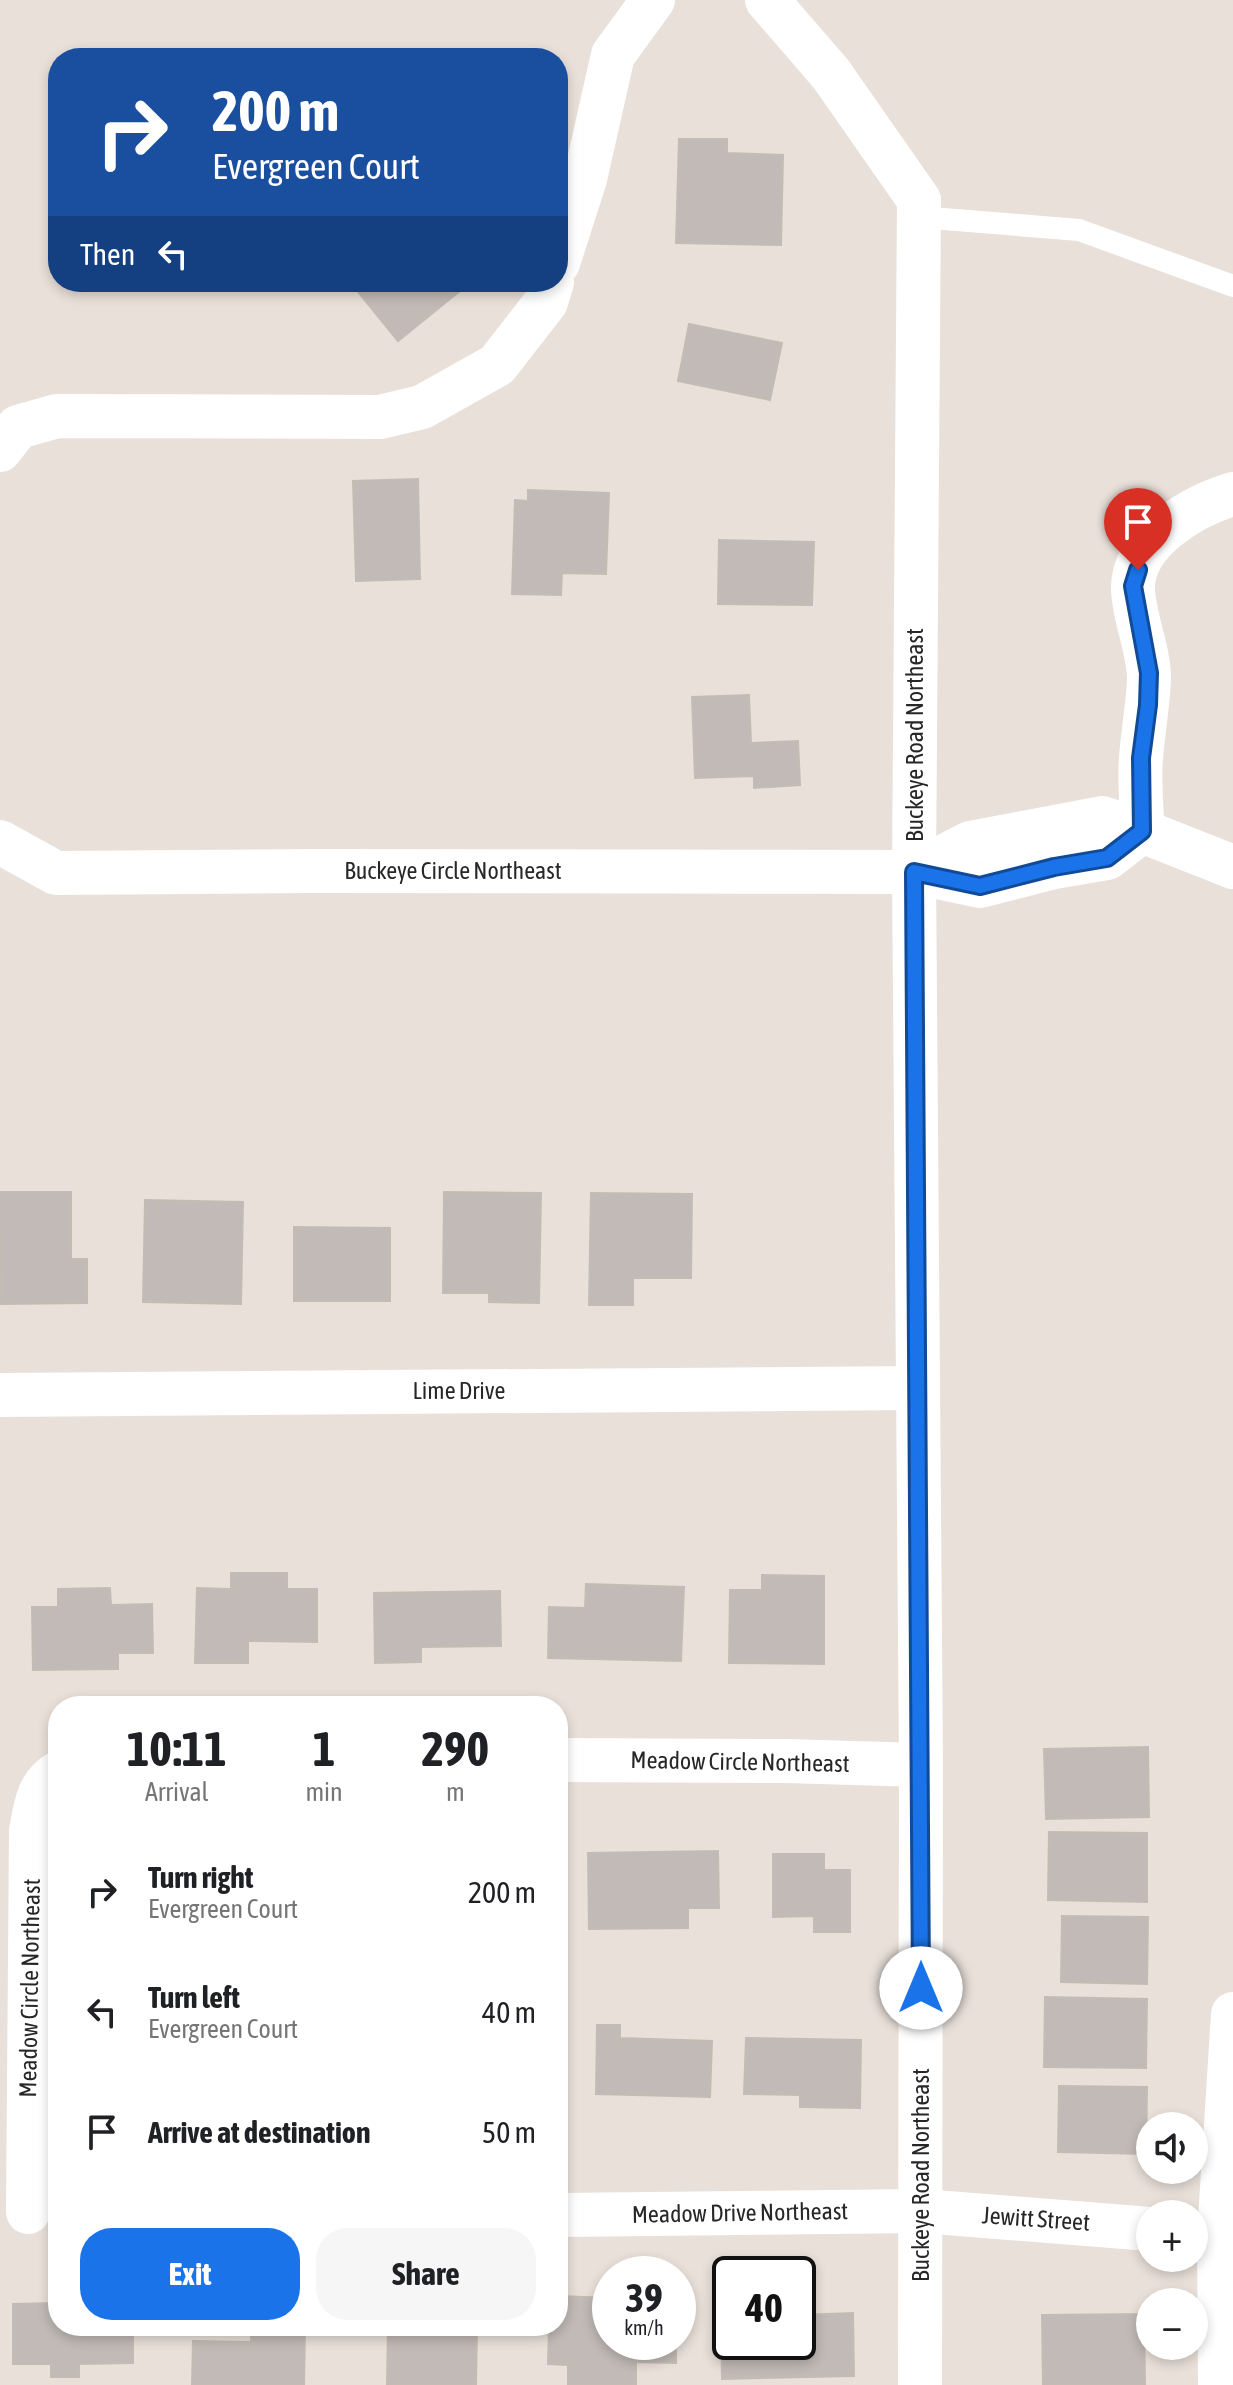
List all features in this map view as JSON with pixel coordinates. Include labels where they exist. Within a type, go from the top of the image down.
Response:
[{"type":"street","points":[[568,232],[585,179],[613,55],[653,0]]},
{"type":"street","name":"Buckeye Road Northeast","points":[[767,0],[831,74],[919,200],[914,872],[921,1765],[920,2385]]},
{"type":"street","points":[[0,450],[18,427],[57,416],[380,417],[422,407],[497,365],[546,302],[549,292]]},
{"type":"street","points":[[1233,494],[1212,500],[1168,526],[1143,554],[1133,586],[1149,673],[1141,758],[1142,831],[1233,867]]},
{"type":"street","name":"Buckeye Circle Northeast","points":[[0,842],[56,873],[914,872],[980,886],[1054,867],[1107,858],[1142,831]]},
{"type":"street","name":"Lime Drive","points":[[0,1395],[918,1388]]},
{"type":"street","name":"Meadow Circle Northeast","points":[[568,1760],[921,1765]]},
{"type":"street","name":"Meadow Circle Northeast","points":[[29,2212],[31,1831],[36,1802],[48,1778]]},
{"type":"street","points":[[1220,2385],[1215,2236],[1233,2014]]},
{"type":"street","name":"Meadow Drive Northeast","points":[[568,2215],[922,2211]]},
{"type":"street","name":"Jewitt Street","points":[[922,2211],[1136,2228]]},
{"type":"lane","points":[[919,217],[1079,230],[1233,286]]},
{"type":"building","points":[[679,139],[727,139],[727,153],[783,155],[781,245],[676,243]]},
{"type":"building","points":[[358,292],[459,292],[398,341]]},
{"type":"building","points":[[689,324],[782,343],[770,400],[678,381]]},
{"type":"building","points":[[418,479],[420,579],[356,581],[353,481]]},
{"type":"building","points":[[528,490],[609,493],[606,574],[562,573],[561,595],[512,594],[515,500],[528,501]]},
{"type":"building","points":[[719,540],[814,542],[812,605],[718,604]]},
{"type":"building","points":[[749,695],[751,743],[798,741],[800,785],[754,788],[754,776],[695,778],[692,697]]},
{"type":"building","points":[[0,1192],[71,1192],[71,1259],[87,1259],[87,1303],[1,1304]]},
{"type":"building","points":[[444,1192],[541,1193],[539,1303],[489,1302],[489,1293],[443,1293]]},
{"type":"building","points":[[591,1193],[692,1194],[691,1278],[633,1278],[633,1305],[589,1305]]},
{"type":"building","points":[[145,1200],[243,1202],[241,1304],[143,1302]]},
{"type":"building","points":[[294,1227],[390,1228],[390,1301],[294,1301]]},
{"type":"building","points":[[231,1573],[287,1573],[287,1589],[317,1589],[317,1642],[248,1641],[248,1663],[195,1663],[197,1588],[231,1589]]},
{"type":"building","points":[[762,1575],[824,1576],[824,1664],[729,1663],[730,1590],[762,1590]]},
{"type":"building","points":[[586,1584],[684,1587],[681,1661],[548,1658],[549,1607],[585,1608]]},
{"type":"building","points":[[110,1588],[111,1605],[152,1604],[153,1653],[118,1653],[118,1669],[33,1670],[32,1607],[58,1607],[58,1589]]},
{"type":"building","points":[[500,1591],[501,1646],[421,1647],[421,1662],[375,1663],[374,1593]]},
{"type":"building","points":[[1148,1747],[1149,1817],[1046,1819],[1044,1749]]},
{"type":"building","points":[[1049,1832],[1147,1833],[1147,1902],[1048,1900]]},
{"type":"building","points":[[718,1851],[719,1908],[688,1908],[688,1928],[589,1929],[588,1853]]},
{"type":"building","points":[[773,1854],[824,1854],[824,1870],[850,1870],[850,1932],[814,1932],[814,1916],[773,1917]]},
{"type":"building","points":[[1062,1916],[1148,1917],[1147,1984],[1061,1982]]},
{"type":"building","points":[[1045,1997],[1147,1999],[1146,2068],[1044,2067]]},
{"type":"building","points":[[597,2025],[620,2025],[620,2038],[712,2041],[710,2097],[596,2094]]},
{"type":"building","points":[[746,2038],[861,2040],[860,2108],[800,2107],[800,2095],[744,2094]]},
{"type":"building","points":[[1059,2086],[1147,2087],[1147,2112],[1136,2112],[1136,2154],[1058,2152]]},
{"type":"building","points":[[568,2296],[592,2297],[592,2360],[676,2360],[676,2363],[636,2362],[636,2385],[568,2385],[568,2365],[548,2364],[549,2336],[568,2336]]},
{"type":"building","points":[[48,2303],[48,2336],[133,2336],[133,2363],[79,2364],[79,2377],[51,2377],[51,2364],[13,2364],[13,2304]]},
{"type":"building","points":[[853,2313],[854,2376],[722,2379],[722,2360],[816,2360],[816,2314]]},
{"type":"building","points":[[1136,2314],[1136,2360],[1145,2360],[1145,2385],[1043,2385],[1042,2315]]},
{"type":"building","points":[[251,2336],[305,2336],[304,2385],[192,2385],[193,2341],[251,2342]]},
{"type":"building","points":[[388,2336],[477,2336],[476,2385],[387,2385]]},
{"type":"route","points":[[921,1988],[914,872],[980,886],[1054,867],[1107,858],[1142,831],[1141,758],[1149,673],[1133,586],[1138,570]]}]
